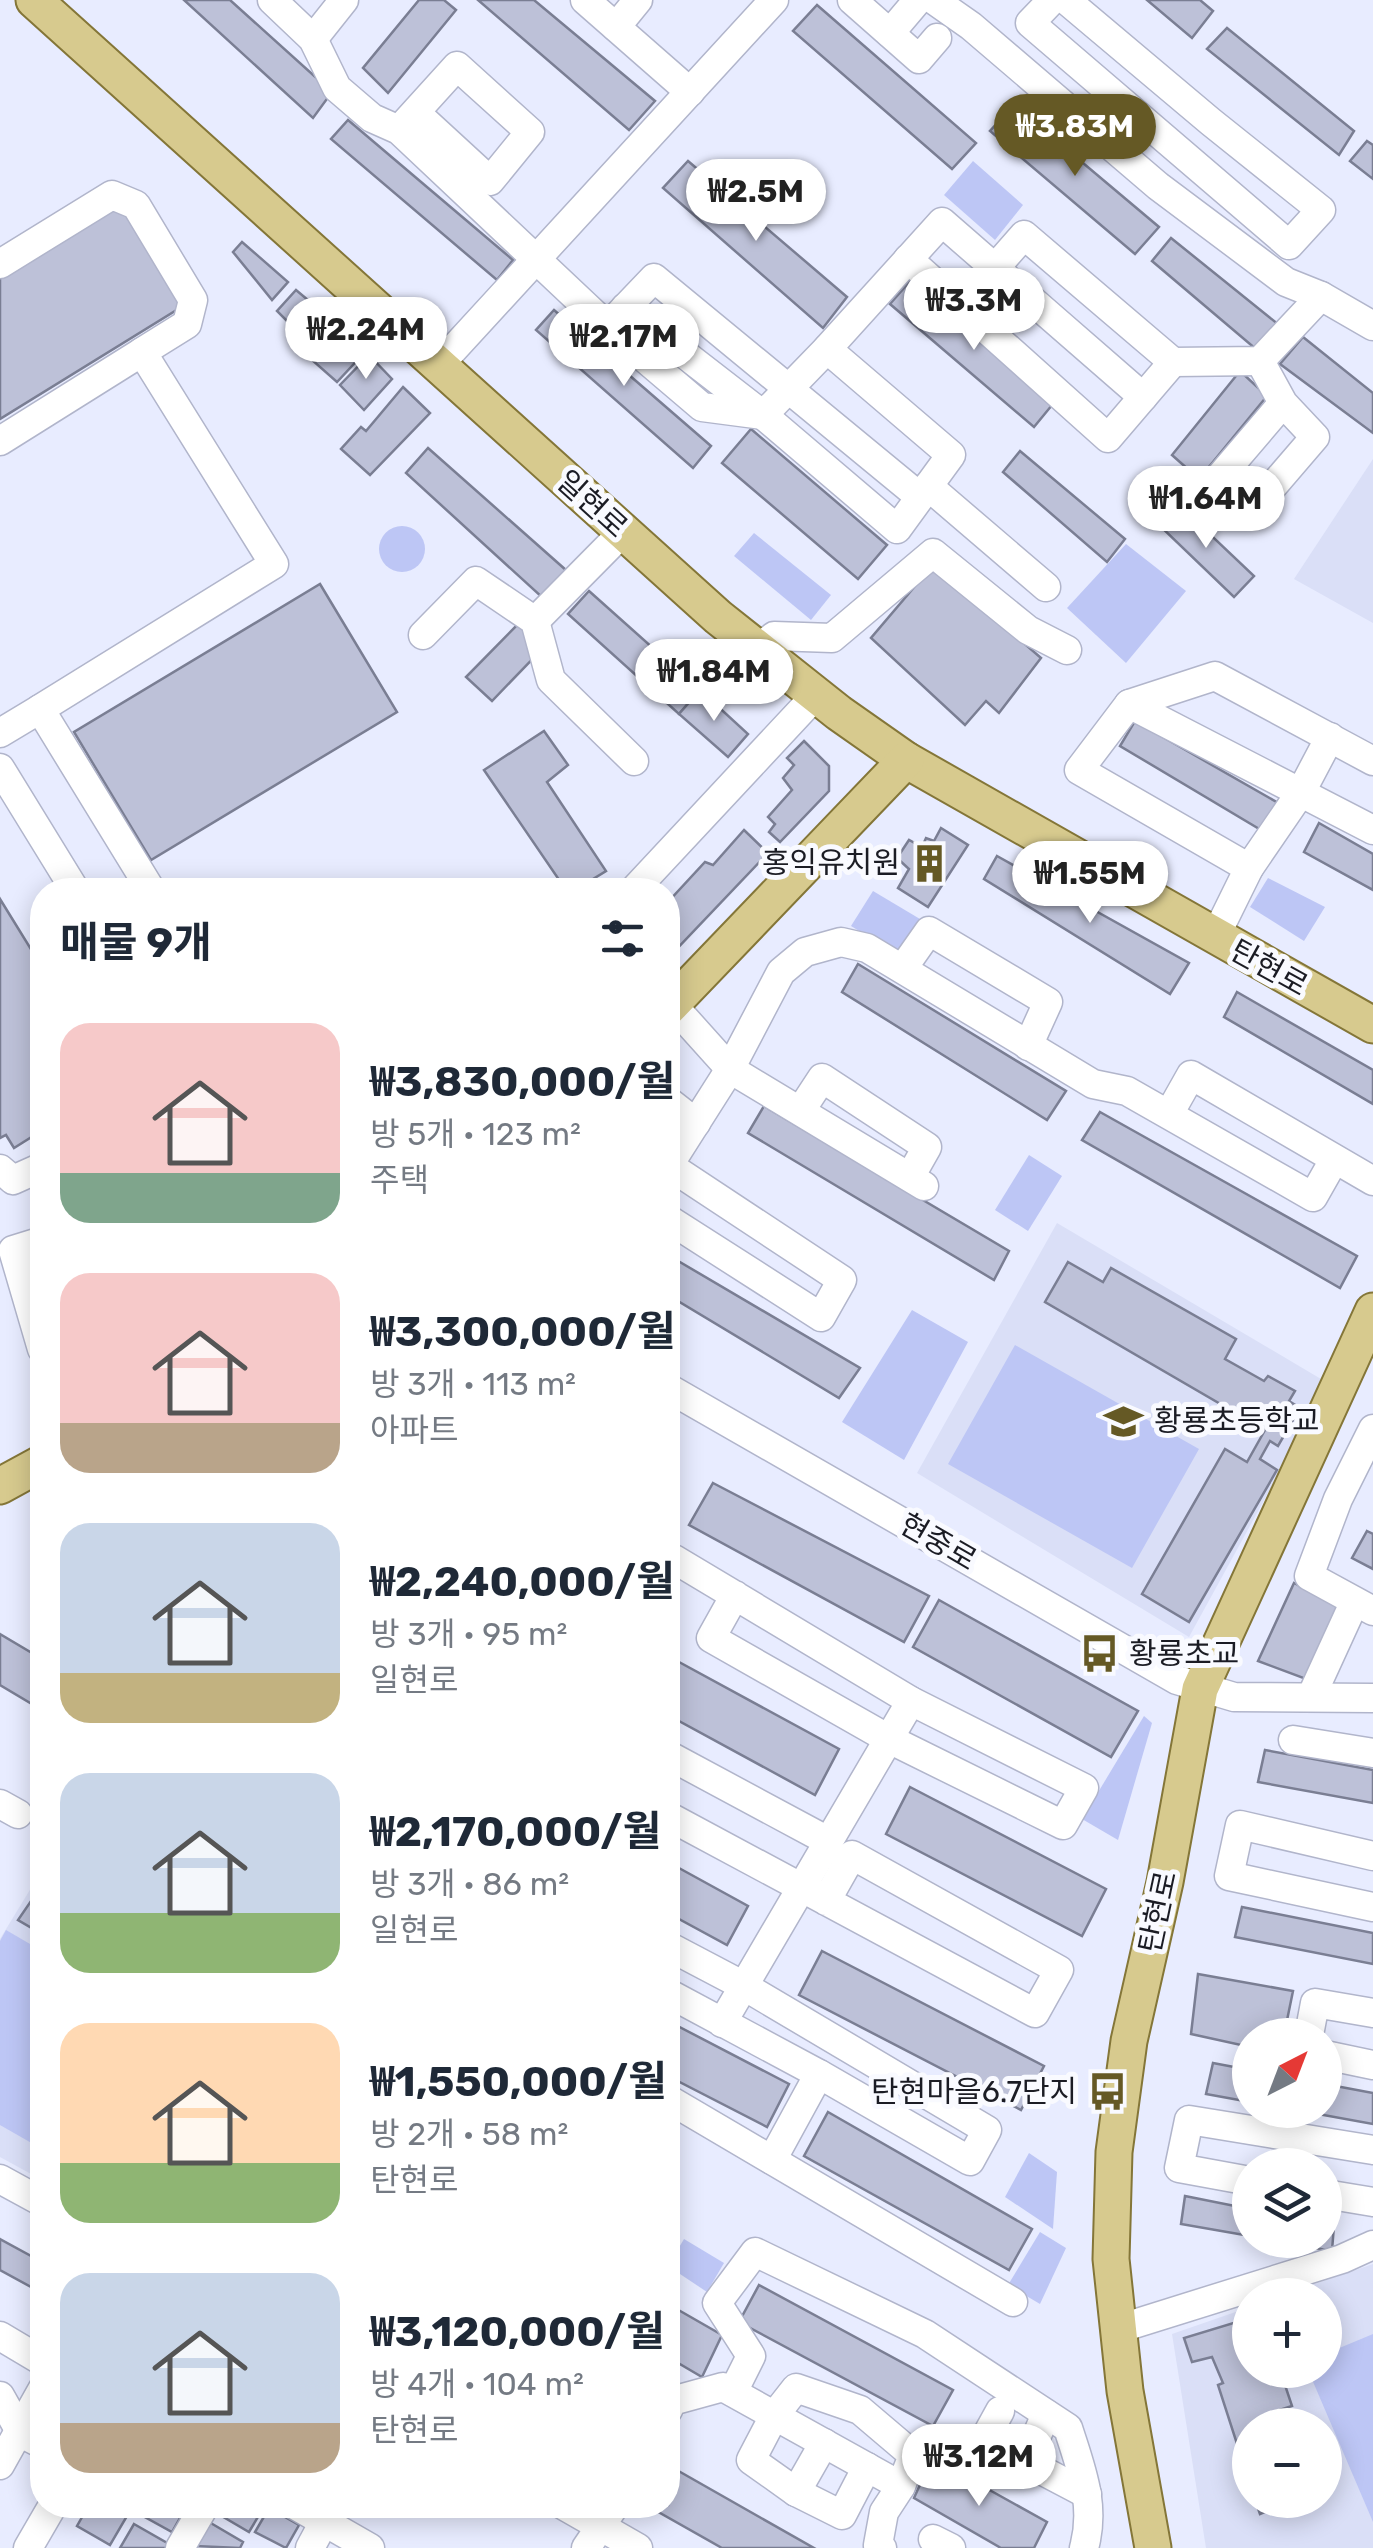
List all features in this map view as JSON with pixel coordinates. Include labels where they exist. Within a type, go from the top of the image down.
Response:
[{"type":"main road","name":"일현로","points":[[35,1],[623,532],[758,649],[906,760]]},
{"type":"main road","name":"탄현로","points":[[906,760],[1214,937],[1368,1014]]},
{"type":"main road","points":[[680,993],[906,760]]},
{"type":"main road","name":"탄현로","points":[[1153,2548],[1118,2329],[1111,2259],[1114,2152],[1129,2041],[1165,1882],[1200,1689],[1373,1311]]},
{"type":"main road","points":[[0,1486],[30,1470]]},
{"type":"street","points":[[272,0],[312,39],[337,88],[372,118],[407,121],[536,260],[617,318],[702,407],[762,414],[897,529],[951,454],[827,349]]},
{"type":"street","points":[[586,0],[690,92]]},
{"type":"street","points":[[616,28],[637,0]]},
{"type":"street","points":[[438,366],[774,0]]},
{"type":"street","points":[[852,0],[919,59],[936,38]]},
{"type":"street","points":[[890,33],[918,0]]},
{"type":"street","points":[[934,0],[972,26],[1158,186],[1286,282],[1321,296],[1373,326]]},
{"type":"street","points":[[1052,0],[1030,23],[1290,245],[1321,210],[1066,0]]},
{"type":"street","points":[[312,39],[333,4]]},
{"type":"street","points":[[1158,186],[1210,122]]},
{"type":"street","points":[[0,264],[112,194],[136,205],[193,300],[187,324],[0,441]]},
{"type":"street","points":[[762,414],[942,222],[1143,397]]},
{"type":"street","points":[[995,268],[1024,235],[1174,362],[1260,360],[1321,296]]},
{"type":"street","points":[[908,260],[1108,438],[1174,362]]},
{"type":"street","points":[[617,318],[654,278],[788,388],[1046,588]]},
{"type":"street","points":[[0,734],[274,564],[142,352]]},
{"type":"street","points":[[1260,360],[1283,403]]},
{"type":"street","points":[[535,621],[623,532]]},
{"type":"street","points":[[758,649],[774,636],[832,638],[933,553],[1028,630],[1067,650]]},
{"type":"street","points":[[423,634],[476,580],[535,621],[551,680],[634,761]]},
{"type":"street","points":[[1249,868],[1078,770],[1129,704],[1215,676],[1373,761]]},
{"type":"street","points":[[645,878],[816,695]]},
{"type":"street","points":[[1129,704],[1373,830]]},
{"type":"street","points":[[40,709],[144,878]]},
{"type":"street","points":[[1214,937],[1249,868],[1300,792],[1330,738]]},
{"type":"street","points":[[0,768],[68,878]]},
{"type":"street","points":[[903,968],[929,931],[1048,1002],[1028,1046]]},
{"type":"street","points":[[680,1161],[696,1123],[730,1069],[780,972],[805,952],[841,942],[867,948],[1092,1084],[1127,1091],[1313,1197],[1334,1160]]},
{"type":"street","points":[[680,1016],[730,1069],[917,1181],[927,1147],[822,1078],[801,1110]]},
{"type":"street","points":[[1170,1114],[1191,1074],[1373,1180]]},
{"type":"street","points":[[680,1110],[696,1123]]},
{"type":"street","points":[[0,1169],[13,1180],[30,1172]]},
{"type":"street","points":[[680,1173],[842,1280],[821,1317],[680,1226]]},
{"type":"street","points":[[30,1245],[13,1250],[30,1308]]},
{"type":"street","name":"현중로","points":[[680,1403],[1177,1680],[1234,1697],[1373,1698]]},
{"type":"street","points":[[1310,1697],[1364,1607],[1309,1576],[1338,1498],[1373,1430]]},
{"type":"street","points":[[1296,1478],[1338,1498]]},
{"type":"street","points":[[680,1563],[735,1595],[911,1701],[1084,1788],[1063,1825],[886,1738],[710,1638],[735,1595]]},
{"type":"street","points":[[722,2022],[911,1701]]},
{"type":"street","points":[[1292,1740],[1373,1754]]},
{"type":"street","points":[[680,1762],[828,1842]]},
{"type":"street","points":[[680,1823],[800,1888],[1035,2013],[1059,1970],[852,1855],[826,1901]]},
{"type":"street","points":[[1373,1856],[1240,1825],[1229,1876],[1373,1907]]},
{"type":"street","points":[[680,1956],[744,1986],[987,2130],[970,2161],[680,1999]]},
{"type":"street","points":[[1312,2018],[1315,2003],[1373,2013]]},
{"type":"street","points":[[1342,2059],[1373,2065]]},
{"type":"street","points":[[772,2160],[819,2074]]},
{"type":"street","points":[[680,2107],[1014,2302]]},
{"type":"street","points":[[1232,2177],[1179,2168],[1189,2120],[1373,2150]]},
{"type":"street","points":[[0,2179],[30,2195]]},
{"type":"street","points":[[1342,2197],[1373,2202]]},
{"type":"street","points":[[1118,2329],[1373,2246]]},
{"type":"street","points":[[733,2392],[751,2356],[718,2303],[755,2252],[925,2334],[1068,2428],[1087,2494],[1091,2524],[1084,2548]]},
{"type":"street","points":[[0,2336],[30,2353]]},
{"type":"street","points":[[680,2400],[723,2387],[901,2486]]},
{"type":"street","points":[[867,2468],[842,2516],[796,2492],[750,2460],[774,2416],[796,2388],[860,2410],[912,2455],[901,2486],[884,2512],[878,2545],[882,2548]]},
{"type":"street","points":[[0,2396],[30,2435]]},
{"type":"street","points":[[1000,2411],[984,2440],[1087,2494]]},
{"type":"street","points":[[1026,2461],[1046,2414]]},
{"type":"street","points":[[0,2465],[30,2440]]},
{"type":"street","points":[[796,2492],[824,2443]]},
{"type":"street","points":[[28,2548],[45,2518]]},
{"type":"street","points":[[180,2548],[197,2518]]},
{"type":"street","points":[[317,2518],[370,2548]]},
{"type":"street","points":[[310,2548],[324,2522]]},
{"type":"street","points":[[600,2527],[638,2548]]},
{"type":"shaded area","points":[[973,161],[1023,205],[995,240],[944,195]]},
{"type":"shaded area","points":[[1373,459],[1373,623],[1294,579]]},
{"type":"shaded area","points":[[402,526],[418,533],[425,549],[418,565],[402,572],[386,565],[379,549],[386,533]]},
{"type":"shaded area","points":[[754,533],[831,595],[811,620],[734,556]]},
{"type":"shaded area","points":[[1126,544],[1186,591],[1126,663],[1067,608]]},
{"type":"shaded area","points":[[1268,878],[1325,907],[1304,941],[1250,907]]},
{"type":"shaded area","points":[[873,891],[920,919],[897,954],[851,926]]},
{"type":"shaded area","points":[[1029,1155],[1062,1176],[1028,1231],[995,1210]]},
{"type":"shaded area","name":"황룡초등학교","points":[[1057,1223],[1321,1379],[1284,1464],[1189,1637],[917,1473]]},
{"type":"shaded area","points":[[912,1310],[968,1342],[904,1460],[842,1422]]},
{"type":"shaded area","points":[[1015,1345],[1199,1449],[1132,1568],[948,1464]]},
{"type":"shaded area","points":[[1144,1716],[1152,1723],[1118,1840],[1082,1819]]},
{"type":"shaded area","points":[[30,1890],[30,2173],[0,2157],[0,1939]]},
{"type":"shaded area","points":[[6,1930],[30,1944],[30,2142],[0,2125],[0,1941]]},
{"type":"shaded area","points":[[1029,2153],[1057,2172],[1053,2229],[1005,2197]]},
{"type":"shaded area","points":[[1040,2232],[1066,2248],[1040,2304],[1008,2285]]},
{"type":"shaded area","points":[[684,2239],[724,2263],[707,2292],[680,2274],[680,2246]]},
{"type":"shaded area","points":[[1373,2264],[1373,2548],[1206,2548],[1172,2334],[1232,2313],[1232,2388],[1342,2388],[1342,2278],[1332,2278]]},
{"type":"shaded area","points":[[1373,2334],[1373,2522],[1342,2450],[1342,2408],[1324,2408],[1316,2388],[1342,2388],[1342,2347]]},
{"type":"building","points":[[184,0],[230,0],[332,92],[313,118]]},
{"type":"building","points":[[419,0],[444,0],[456,10],[388,93],[363,68]]},
{"type":"building","points":[[478,0],[534,0],[655,101],[629,130]]},
{"type":"building","points":[[1147,0],[1200,0],[1213,11],[1192,38]]},
{"type":"building","points":[[817,5],[976,143],[952,169],[793,31]]},
{"type":"building","points":[[1227,28],[1354,131],[1339,155],[1207,49]]},
{"type":"building","points":[[1014,105],[1159,227],[1135,254],[990,131]]},
{"type":"building","points":[[348,120],[513,260],[497,280],[331,139]]},
{"type":"building","points":[[1367,141],[1373,145],[1373,179],[1350,161]]},
{"type":"building","points":[[688,161],[847,297],[823,328],[663,188]]},
{"type":"building","points":[[119,202],[183,306],[0,419],[0,276]]},
{"type":"building","points":[[1171,238],[1279,325],[1257,350],[1152,261]]},
{"type":"building","points":[[242,242],[288,282],[272,300],[233,252]]},
{"type":"building","points":[[912,279],[1057,399],[1034,427],[890,304]]},
{"type":"building","points":[[296,290],[333,321],[307,349],[299,341],[303,337],[277,311]]},
{"type":"building","points":[[554,310],[711,446],[693,468],[536,330]]},
{"type":"building","points":[[340,329],[364,353],[337,382],[312,360]]},
{"type":"building","points":[[1303,337],[1373,393],[1373,433],[1280,364]]},
{"type":"building","points":[[369,355],[392,379],[364,410],[340,385]]},
{"type":"building","points":[[1240,371],[1267,396],[1199,479],[1172,455]]},
{"type":"building","points":[[403,387],[430,413],[370,475],[341,449],[361,427],[366,431]]},
{"type":"building","points":[[751,429],[887,545],[858,579],[722,463]]},
{"type":"building","points":[[428,448],[567,571],[544,599],[406,473]]},
{"type":"building","points":[[1020,451],[1125,539],[1107,562],[1003,472]]},
{"type":"building","points":[[1178,504],[1254,576],[1234,597],[1159,525]]},
{"type":"building","points":[[933,565],[1041,658],[999,713],[986,701],[965,725],[871,638]]},
{"type":"building","points":[[320,584],[397,712],[151,860],[74,732]]},
{"type":"building","points":[[589,591],[700,690],[679,714],[568,614]]},
{"type":"building","points":[[520,622],[545,646],[492,701],[466,677]]},
{"type":"building","points":[[700,690],[748,734],[728,757],[679,714]]},
{"type":"building","points":[[1135,721],[1280,804],[1266,833],[1120,746]]},
{"type":"building","points":[[544,731],[568,765],[547,782],[606,871],[595,878],[558,878],[484,770]]},
{"type":"building","points":[[804,741],[829,766],[829,791],[780,842],[769,832],[775,824],[768,817],[792,790],[783,778],[794,765],[787,758]]},
{"type":"building","points":[[1319,823],[1373,854],[1373,890],[1304,852]]},
{"type":"building","name":"홍익유치원","points":[[941,828],[968,845],[928,907],[898,888],[909,869],[897,858],[909,840],[922,847],[926,838],[934,841]]},
{"type":"building","points":[[744,830],[768,853],[680,945],[680,889],[705,862],[713,865]]},
{"type":"building","points":[[997,856],[1189,963],[1170,994],[984,879]]},
{"type":"building","points":[[0,899],[30,948],[30,1138],[14,1148],[6,1135],[0,1138]]},
{"type":"building","points":[[858,964],[1066,1091],[1047,1120],[842,992]]},
{"type":"building","points":[[1237,992],[1373,1070],[1373,1104],[1224,1017]]},
{"type":"building","points":[[764,1106],[1009,1251],[994,1280],[748,1133]]},
{"type":"building","points":[[1100,1112],[1357,1256],[1340,1288],[1082,1140]]},
{"type":"building","points":[[680,1262],[860,1368],[839,1398],[680,1302]]},
{"type":"building","points":[[1068,1262],[1103,1282],[1111,1268],[1236,1339],[1225,1359],[1264,1381],[1268,1376],[1295,1391],[1289,1401],[1300,1408],[1278,1446],[1270,1441],[1260,1459],[1277,1470],[1189,1622],[1142,1594],[1225,1449],[1247,1462],[1265,1430],[1045,1302]]},
{"type":"building","points":[[713,1483],[929,1596],[904,1642],[689,1525]]},
{"type":"building","points":[[1367,1531],[1373,1534],[1373,1569],[1352,1558]]},
{"type":"building","points":[[1294,1583],[1343,1608],[1306,1679],[1258,1661]]},
{"type":"building","points":[[939,1600],[1138,1711],[1111,1757],[913,1647]]},
{"type":"building","points":[[0,1634],[30,1652],[30,1703],[0,1685]]},
{"type":"building","points":[[680,1663],[839,1749],[815,1795],[680,1722]]},
{"type":"building","points":[[1265,1750],[1373,1770],[1373,1803],[1258,1782]]},
{"type":"building","points":[[910,1787],[1106,1889],[1082,1936],[886,1834]]},
{"type":"building","points":[[680,1869],[748,1906],[727,1945],[680,1920]]},
{"type":"building","points":[[30,1902],[30,1927],[18,1920]]},
{"type":"building","points":[[1242,1907],[1373,1933],[1373,1964],[1235,1937]]},
{"type":"building","points":[[822,1951],[1044,2066],[1021,2110],[799,1995]]},
{"type":"building","points":[[1198,1974],[1293,1991],[1287,2018],[1232,2018],[1232,2043],[1191,2034]]},
{"type":"building","points":[[680,2027],[789,2084],[767,2127],[680,2082]]},
{"type":"building","points":[[1213,2063],[1232,2067],[1232,2099],[1206,2094]]},
{"type":"building","points":[[1342,2087],[1373,2093],[1373,2124],[1342,2118]]},
{"type":"building","points":[[828,2112],[1032,2229],[1009,2270],[804,2156]]},
{"type":"building","points":[[1185,2196],[1232,2205],[1232,2233],[1181,2224]]},
{"type":"building","points":[[0,2239],[30,2255],[30,2286],[0,2270]]},
{"type":"building","points":[[759,2285],[953,2390],[933,2426],[739,2322]]},
{"type":"building","points":[[680,2311],[722,2335],[702,2377],[680,2364]]},
{"type":"building","points":[[1232,2323],[1232,2388],[1286,2388],[1292,2406],[1232,2408],[1232,2428],[1218,2385],[1223,2383],[1212,2357],[1192,2362],[1184,2338]]},
{"type":"building","points":[[932,2458],[1047,2522],[1034,2548],[1001,2548],[914,2498]]},
{"type":"building","points":[[680,2472],[814,2548],[722,2548],[669,2518],[680,2518]]},
{"type":"building","points":[[82,2518],[126,2518],[110,2545],[77,2526]]},
{"type":"building","points":[[147,2518],[180,2518],[172,2532]]},
{"type":"building","points":[[225,2518],[257,2518],[249,2532]]},
{"type":"building","points":[[263,2518],[287,2518],[299,2525],[286,2548],[255,2532]]},
{"type":"building","points":[[209,2522],[243,2542],[240,2548],[195,2546]]},
{"type":"building","points":[[134,2524],[169,2544],[166,2548],[120,2548]]},
{"type":"place","name":"홍익유치원","points":[[930,863]]},
{"type":"place","name":"황룡초등학교","points":[[1124,1421]]},
{"type":"place","name":"황룡초교","points":[[1099,1654]]},
{"type":"place","name":"탄현마을6.7단지","points":[[1107,2092]]}]
